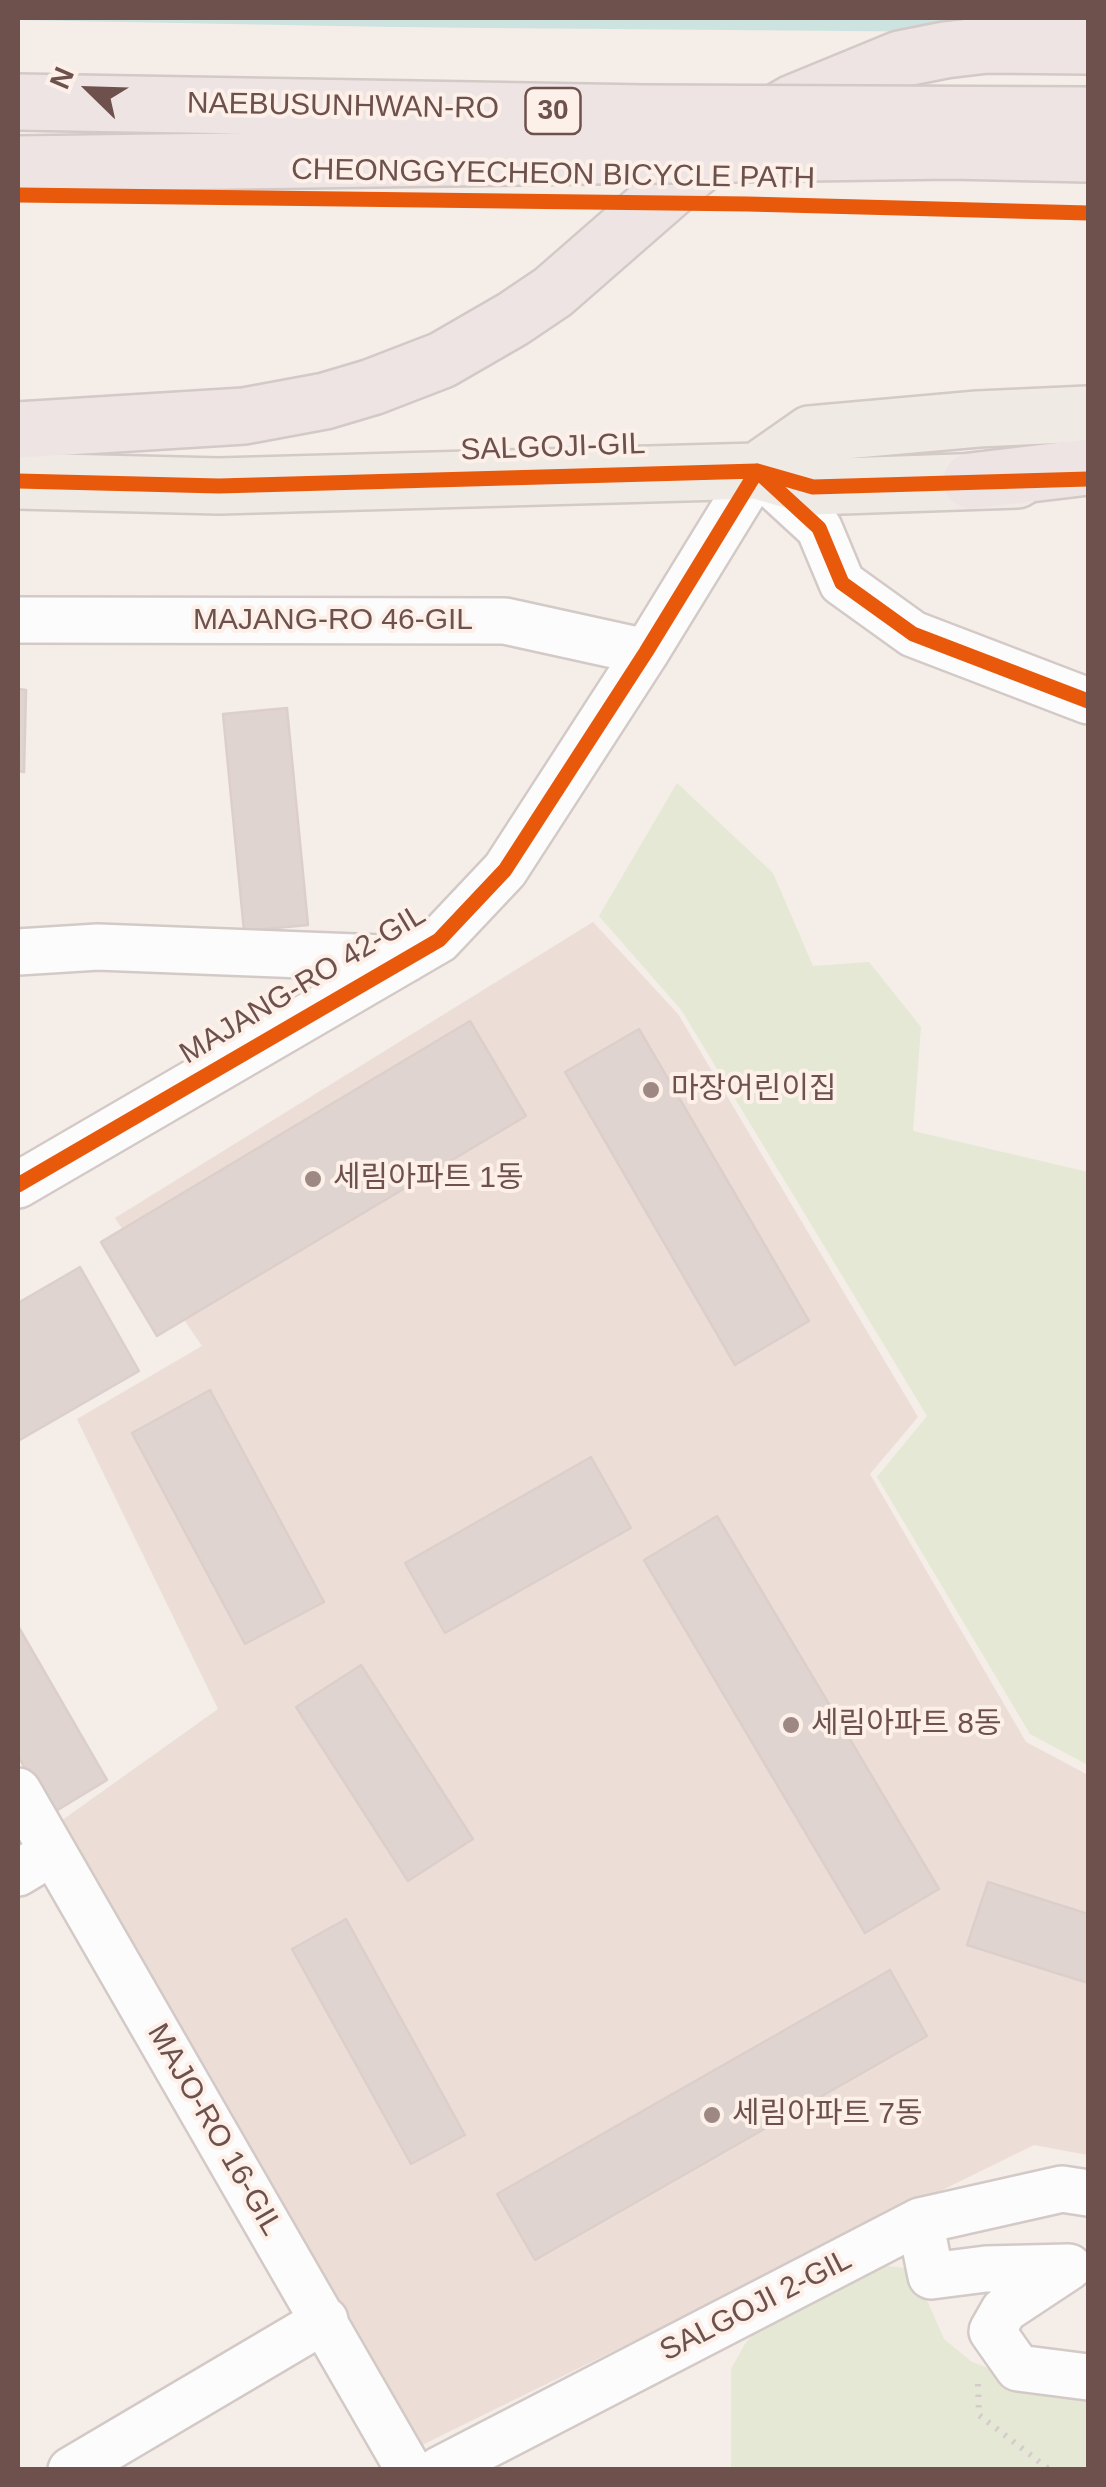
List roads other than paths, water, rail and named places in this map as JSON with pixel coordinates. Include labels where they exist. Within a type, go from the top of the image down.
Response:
[{"type":"highway","points":[[18,430],[244,416],[325,401],[372,387],[473,344],[553,292],[687,175],[738,136],[793,103],[900,60],[945,50],[987,45],[1088,46]]},
{"type":"highway","name":"NAEBUSUNHWAN-RO","points":[[18,102],[663,113],[1088,115]]},
{"type":"highway","name":"NAEBUSUNHWAN-RO","points":[[18,164],[951,151],[1088,154]]},
{"type":"highway","points":[[971,481],[1088,467]]},
{"type":"main road","points":[[757,470],[810,434],[1088,414]]},
{"type":"main road","name":"SALGOJI-GIL","points":[[18,481],[219,486],[757,470],[813,487],[1088,478]]},
{"type":"street","name":"MAJANG-RO 42-GIL","points":[[18,1185],[439,940],[505,870],[646,652],[757,470]]},
{"type":"street","points":[[757,470],[819,528],[842,584],[913,634],[1088,701]]},
{"type":"street","name":"MAJANG-RO 46-GIL","points":[[18,620],[505,621],[646,652]]},
{"type":"street","points":[[18,952],[98,947],[407,958]]},
{"type":"street","name":"MAJO-RO 16-GIL","points":[[18,1791],[35,1862],[325,2320],[409,2470]]},
{"type":"street","name":"SALGOJI 2-GIL","points":[[439,2470],[920,2221],[1062,2189],[1088,2193]]},
{"type":"street","points":[[920,2221],[931,2276],[986,2269],[1069,2268],[1004,2310],[992,2332],[1018,2368],[1088,2376]]},
{"type":"street","points":[[71,2470],[325,2320]]},
{"type":"water","points":[[1088,18],[1088,40],[18,20]]},
{"type":"place","name":"마장어린이집","points":[[651,1090]]},
{"type":"place","name":"세림아파트 1동","points":[[313,1179]]},
{"type":"place","name":"세림아파트 8동","points":[[791,1725]]},
{"type":"place","name":"세림아파트 7동","points":[[712,2115]]}]
